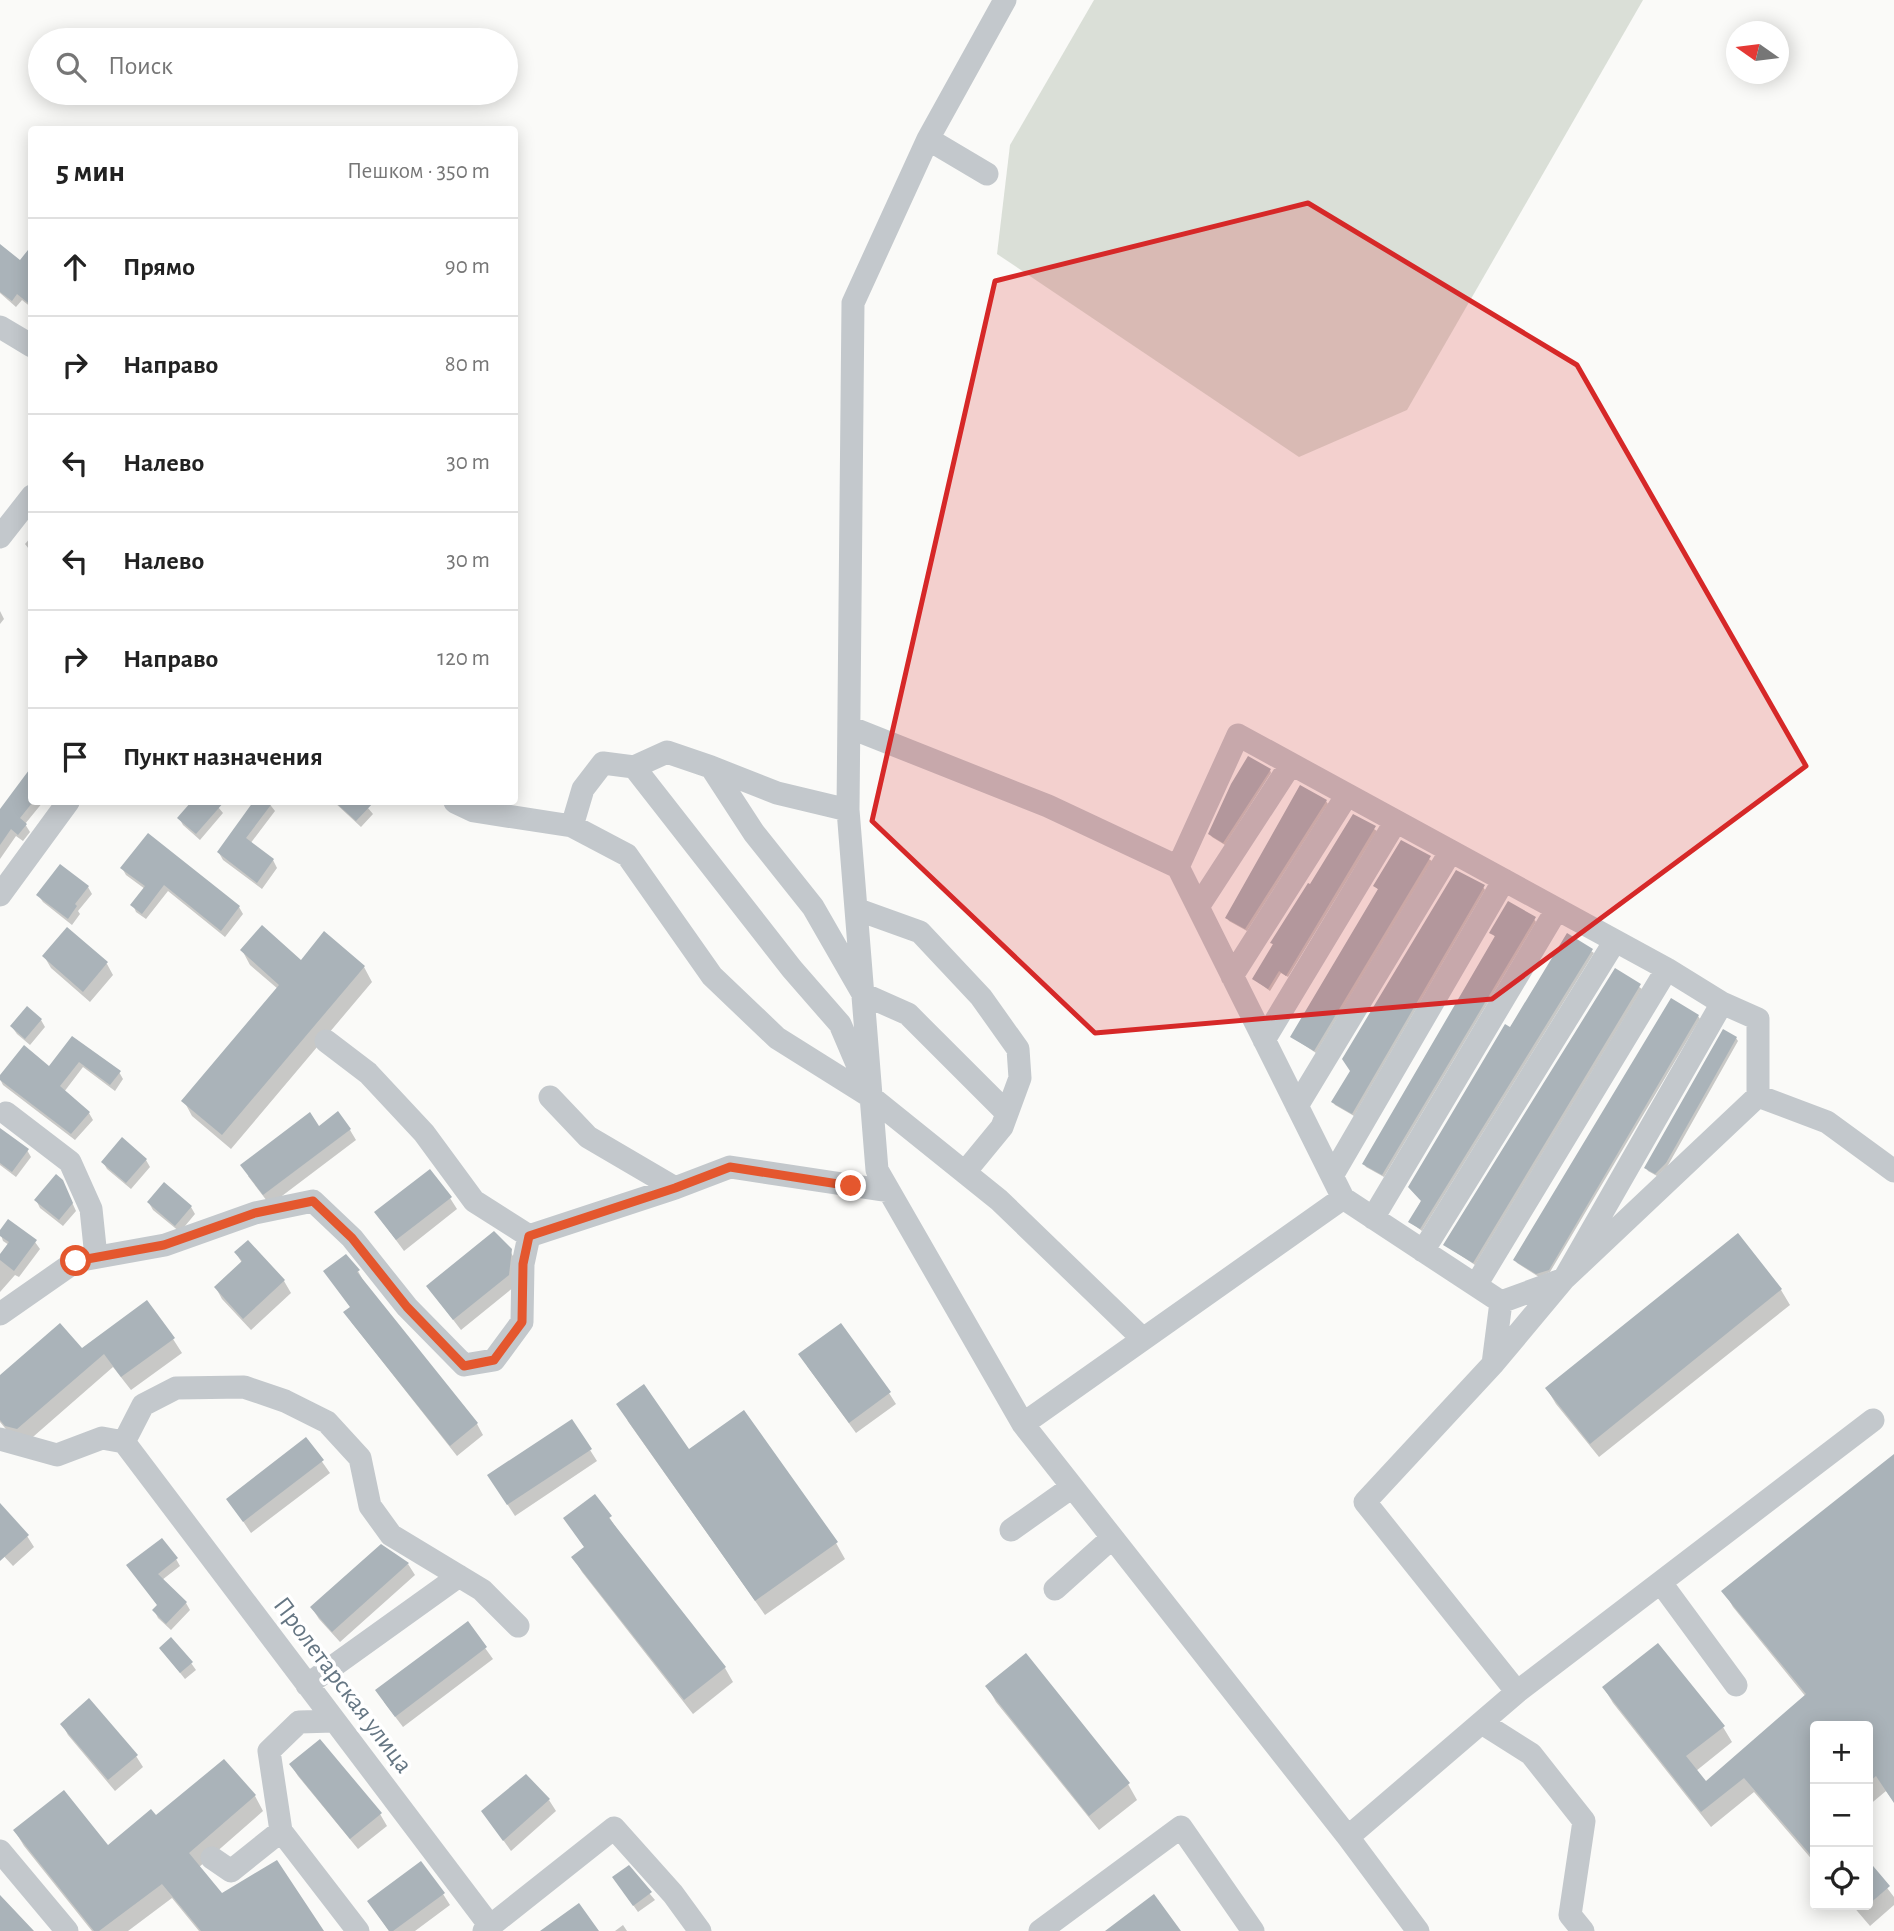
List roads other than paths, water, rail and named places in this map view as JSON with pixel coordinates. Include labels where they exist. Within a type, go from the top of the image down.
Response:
[{"type":"street","points":[[1005,0],[928,139],[853,303],[848,810],[877,1170],[1023,1424],[1348,1837],[1418,1931]]},
{"type":"street","points":[[928,139],[987,174]]},
{"type":"street","points":[[0,327],[28,344]]},
{"type":"street","points":[[0,537],[28,501]]},
{"type":"street","points":[[849,727],[1048,806],[1178,867],[1343,1198],[1501,1302]]},
{"type":"street","points":[[1178,867],[1238,735],[1615,940],[1723,1003],[1758,1019],[1758,1096],[1564,1279],[1493,1364],[1365,1503],[1517,1692]]},
{"type":"street","points":[[572,826],[583,789],[603,763],[634,767],[667,752],[777,793],[848,810]]},
{"type":"street","points":[[1198,907],[1292,764]]},
{"type":"street","points":[[634,767],[792,969],[840,1024],[871,1097]]},
{"type":"street","points":[[711,767],[754,833],[813,907],[863,994],[908,1014],[1007,1114]]},
{"type":"street","points":[[1232,976],[1347,795]]},
{"type":"street","points":[[0,895],[66,805]]},
{"type":"street","points":[[464,805],[572,826],[627,855],[712,976],[777,1038],[871,1097],[965,1172],[999,1200],[1143,1339]]},
{"type":"street","points":[[1264,1040],[1396,821]]},
{"type":"street","points":[[1297,1106],[1451,851]]},
{"type":"street","points":[[1332,1176],[1504,880]]},
{"type":"street","points":[[856,909],[920,932],[981,997],[1018,1049],[1020,1078],[1002,1127],[965,1172]]},
{"type":"street","points":[[1373,1218],[1557,909]]},
{"type":"street","points":[[1423,1251],[1615,940]]},
{"type":"street","points":[[1476,1285],[1667,969]]},
{"type":"street","points":[[1501,1302],[1564,1279],[1723,1003]]},
{"type":"street","points":[[326,1041],[368,1073],[415,1123],[474,1201],[529,1236]]},
{"type":"street","points":[[1758,1096],[1827,1122],[1894,1171]]},
{"type":"street","points":[[550,1097],[588,1137],[675,1188]]},
{"type":"street","points":[[6,1113],[70,1162],[91,1209],[96,1257]]},
{"type":"street","points":[[529,1236],[730,1167],[889,1191]]},
{"type":"street","points":[[1023,1424],[1343,1198]]},
{"type":"street","points":[[0,1314],[76,1261],[164,1245],[255,1213],[313,1201],[352,1238],[407,1307],[464,1366],[494,1360],[522,1322],[523,1264],[529,1236]]},
{"type":"street","points":[[1493,1364],[1501,1302]]},
{"type":"street","points":[[0,1439],[57,1455],[102,1438],[124,1442],[143,1405],[176,1388],[244,1387],[285,1401],[327,1422],[360,1458],[370,1506],[391,1535],[482,1590],[518,1626]]},
{"type":"street","points":[[1348,1837],[1517,1692],[1873,1420]]},
{"type":"street","name":"Пролетарская улица","points":[[124,1442],[487,1929],[614,1828],[673,1894],[700,1931]]},
{"type":"street","points":[[1011,1530],[1072,1487]]},
{"type":"street","points":[[1055,1589],[1112,1538]]},
{"type":"street","points":[[307,1685],[459,1576]]},
{"type":"street","points":[[1661,1583],[1736,1685]]},
{"type":"street","points":[[334,1721],[299,1722],[269,1751],[281,1831],[358,1931]]},
{"type":"street","points":[[1482,1723],[1531,1754],[1584,1821],[1570,1915],[1583,1931]]},
{"type":"street","points":[[1040,1931],[1181,1827],[1253,1931]]},
{"type":"street","points":[[212,1858],[231,1871],[281,1831]]},
{"type":"street","points":[[0,1852],[67,1931]]}]
